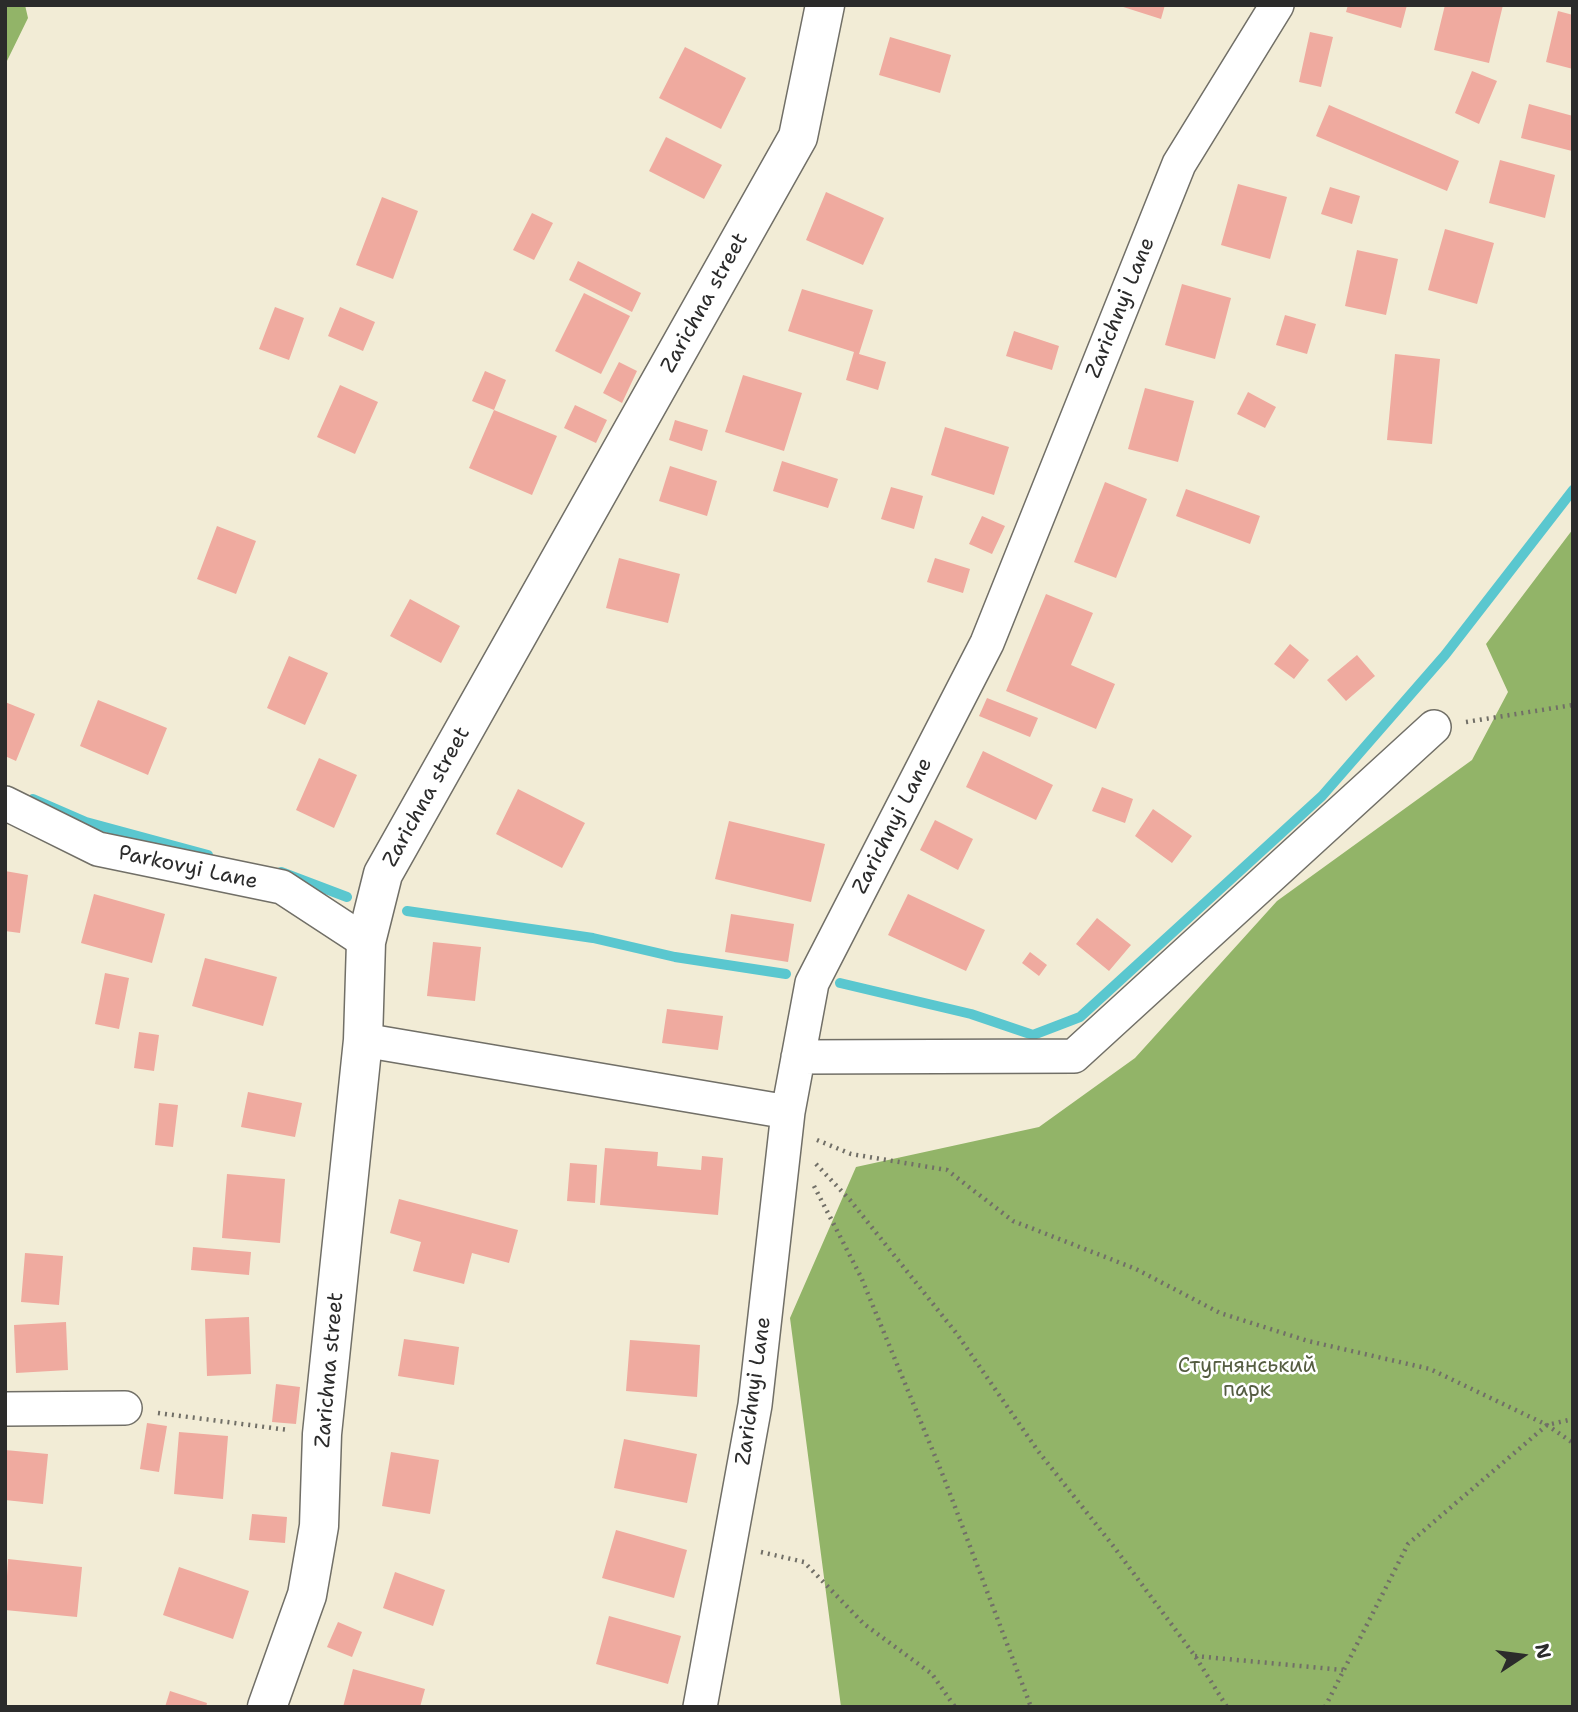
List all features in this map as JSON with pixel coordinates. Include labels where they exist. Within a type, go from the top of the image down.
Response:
[{"type":"street","name":"Zarichna street","points":[[267,1707],[307,1595],[319,1526],[322,1434],[363,1040],[366,942],[383,874],[798,137],[825,5]]},
{"type":"street","name":"Zarichnyi Lane","points":[[700,1707],[755,1405],[787,1124],[812,984],[987,643],[1179,164],[1277,5]]},
{"type":"street","points":[[798,1057],[1074,1056],[1434,727]]},
{"type":"street","name":"Parkovyi Lane","points":[[5,803],[98,849],[282,887],[366,942]]},
{"type":"street","points":[[363,1040],[787,1124]]},
{"type":"street","points":[[5,1409],[125,1408]]},
{"type":"path","points":[[1434,727],[1573,705]]},
{"type":"path","points":[[787,1124],[851,1154],[947,1170],[1013,1221],[1136,1269],[1220,1314],[1308,1341],[1430,1368],[1547,1425],[1573,1443]]},
{"type":"path","points":[[787,1124],[957,1334],[1038,1451],[1195,1656],[1227,1707]]},
{"type":"path","points":[[812,1181],[861,1277],[944,1478],[1031,1707]]},
{"type":"path","points":[[125,1408],[322,1434]]},
{"type":"path","points":[[1325,1707],[1408,1544],[1547,1425],[1573,1419]]},
{"type":"path","points":[[729,1544],[804,1562],[864,1624],[932,1674],[955,1707]]},
{"type":"path","points":[[1195,1656],[1343,1670]]},
{"type":"green space","points":[[5,5],[25,5],[28,18],[5,65]]},
{"type":"green space","name":"Стугнянський парк","points":[[1573,529],[1573,1707],[841,1707],[790,1318],[856,1167],[1039,1127],[1135,1058],[1277,901],[1472,760],[1508,692],[1486,644]]},
{"type":"building","points":[[1117,5],[1165,5],[1161,19]]},
{"type":"building","points":[[1348,5],[1407,5],[1401,28],[1346,12]]},
{"type":"building","points":[[1445,5],[1503,5],[1489,63],[1434,50]]},
{"type":"building","points":[[1558,11],[1573,15],[1573,69],[1546,62]]},
{"type":"building","points":[[1310,32],[1333,37],[1321,87],[1299,82]]},
{"type":"building","points":[[890,37],[951,55],[940,93],[879,75]]},
{"type":"building","points":[[685,47],[746,78],[721,129],[659,98]]},
{"type":"building","points":[[1472,71],[1497,81],[1479,124],[1455,113]]},
{"type":"building","points":[[1529,104],[1573,116],[1572,151],[1521,138]]},
{"type":"building","points":[[1329,105],[1459,161],[1447,191],[1316,136]]},
{"type":"building","points":[[666,137],[722,165],[704,199],[649,171]]},
{"type":"building","points":[[1500,160],[1555,175],[1545,218],[1489,203]]},
{"type":"building","points":[[1238,184],[1287,197],[1270,259],[1221,245]]},
{"type":"building","points":[[1330,187],[1360,196],[1352,224],[1321,214]]},
{"type":"building","points":[[826,192],[884,218],[863,265],[806,240]]},
{"type":"building","points":[[382,197],[418,211],[393,279],[356,265]]},
{"type":"building","points":[[532,213],[553,223],[534,260],[513,250]]},
{"type":"building","points":[[1445,229],[1494,243],[1477,304],[1428,290]]},
{"type":"building","points":[[1357,250],[1398,259],[1386,315],[1345,306]]},
{"type":"building","points":[[578,261],[641,293],[632,312],[569,280]]},
{"type":"building","points":[[1182,284],[1231,298],[1215,359],[1165,345]]},
{"type":"building","points":[[802,289],[873,310],[859,354],[886,362],[878,390],[846,380],[854,352],[788,331]]},
{"type":"building","points":[[584,293],[630,316],[601,374],[555,351]]},
{"type":"building","points":[[275,307],[304,318],[289,360],[259,349]]},
{"type":"building","points":[[340,307],[375,322],[363,351],[328,336]]},
{"type":"building","points":[[1285,315],[1316,324],[1307,354],[1276,345]]},
{"type":"building","points":[[1014,331],[1059,346],[1052,370],[1006,356]]},
{"type":"building","points":[[1395,354],[1440,359],[1432,444],[1387,440]]},
{"type":"building","points":[[619,362],[637,371],[622,403],[603,393]]},
{"type":"building","points":[[485,371],[506,380],[494,410],[472,401]]},
{"type":"building","points":[[743,375],[802,393],[784,451],[725,432]]},
{"type":"building","points":[[340,385],[378,402],[355,454],[317,437]]},
{"type":"building","points":[[1145,388],[1194,401],[1178,462],[1128,449]]},
{"type":"building","points":[[1248,392],[1276,407],[1265,428],[1237,414]]},
{"type":"building","points":[[575,405],[607,420],[596,443],[564,428]]},
{"type":"building","points":[[494,410],[557,436],[532,495],[469,468]]},
{"type":"building","points":[[675,420],[708,430],[702,451],[669,440]]},
{"type":"building","points":[[945,427],[1009,447],[994,495],[931,475]]},
{"type":"building","points":[[782,461],[838,479],[828,508],[773,491]]},
{"type":"building","points":[[670,466],[717,481],[707,516],[659,501]]},
{"type":"building","points":[[1105,482],[1147,499],[1116,578],[1074,562]]},
{"type":"building","points":[[891,487],[923,496],[914,529],[881,519]]},
{"type":"building","points":[[1186,489],[1260,516],[1250,544],[1176,516]]},
{"type":"building","points":[[982,516],[1005,526],[992,554],[969,544]]},
{"type":"building","points":[[217,526],[256,541],[236,594],[197,579]]},
{"type":"building","points":[[619,558],[680,574],[668,623],[606,608]]},
{"type":"building","points":[[935,558],[970,569],[963,593],[927,582]]},
{"type":"building","points":[[1046,594],[1093,613],[1071,665],[1115,684],[1096,729],[1006,691]]},
{"type":"building","points":[[410,599],[460,626],[441,663],[390,636]]},
{"type":"building","points":[[1290,644],[1309,660],[1294,679],[1274,664]]},
{"type":"building","points":[[1357,655],[1375,676],[1346,701],[1327,680]]},
{"type":"building","points":[[289,656],[328,673],[305,725],[267,708]]},
{"type":"building","points":[[987,698],[1038,718],[1030,737],[979,716]]},
{"type":"building","points":[[98,700],[167,728],[148,775],[80,746]]},
{"type":"building","points":[[5,702],[35,714],[16,761],[5,756]]},
{"type":"building","points":[[983,751],[1053,785],[1036,820],[966,787]]},
{"type":"building","points":[[319,758],[357,775],[334,828],[296,810]]},
{"type":"building","points":[[1102,787],[1133,799],[1125,823],[1092,811]]},
{"type":"building","points":[[518,789],[585,823],[562,868],[496,834]]},
{"type":"building","points":[[1153,809],[1192,836],[1172,863],[1135,836]]},
{"type":"building","points":[[935,820],[973,839],[958,870],[920,850]]},
{"type":"building","points":[[729,821],[825,844],[811,902],[715,879]]},
{"type":"building","points":[[5,871],[28,875],[20,933],[5,931]]},
{"type":"building","points":[[94,894],[165,914],[152,963],[81,943]]},
{"type":"building","points":[[908,894],[985,930],[966,971],[888,935]]},
{"type":"building","points":[[731,914],[794,924],[788,962],[725,952]]},
{"type":"building","points":[[1097,918],[1131,945],[1109,971],[1076,944]]},
{"type":"building","points":[[433,942],[481,947],[475,1001],[427,996]]},
{"type":"building","points":[[1030,952],[1047,965],[1039,976],[1022,963]]},
{"type":"building","points":[[205,958],[277,977],[263,1026],[192,1006]]},
{"type":"building","points":[[105,973],[129,978],[119,1029],[95,1024]]},
{"type":"building","points":[[667,1009],[723,1016],[718,1050],[662,1043]]},
{"type":"building","points":[[139,1032],[159,1035],[154,1071],[134,1068]]},
{"type":"building","points":[[248,1092],[302,1103],[295,1137],[241,1127]]},
{"type":"building","points":[[159,1103],[178,1105],[173,1147],[155,1145]]},
{"type":"building","points":[[605,1148],[658,1152],[657,1166],[701,1170],[702,1156],[723,1158],[718,1215],[600,1205]]},
{"type":"building","points":[[570,1163],[597,1165],[595,1203],[567,1201]]},
{"type":"building","points":[[227,1174],[285,1179],[280,1243],[222,1238]]},
{"type":"building","points":[[399,1199],[518,1230],[509,1263],[472,1253],[464,1284],[413,1271],[421,1242],[390,1233]]},
{"type":"building","points":[[193,1247],[251,1252],[249,1275],[191,1270]]},
{"type":"building","points":[[25,1253],[63,1256],[59,1305],[21,1302]]},
{"type":"building","points":[[249,1317],[251,1374],[207,1376],[205,1319]]},
{"type":"building","points":[[66,1322],[68,1370],[16,1373],[14,1325]]},
{"type":"building","points":[[404,1339],[459,1347],[454,1385],[398,1376]]},
{"type":"building","points":[[630,1340],[700,1345],[697,1397],[626,1391]]},
{"type":"building","points":[[276,1384],[300,1387],[296,1424],[272,1422]]},
{"type":"building","points":[[147,1423],[167,1426],[159,1472],[140,1469]]},
{"type":"building","points":[[179,1432],[228,1436],[223,1499],[174,1494]]},
{"type":"building","points":[[624,1439],[697,1454],[687,1503],[614,1488]]},
{"type":"building","points":[[5,1450],[48,1454],[43,1504],[5,1500]]},
{"type":"building","points":[[391,1452],[439,1460],[430,1514],[382,1506]]},
{"type":"building","points":[[252,1514],[287,1517],[285,1543],[249,1540]]},
{"type":"building","points":[[616,1530],[687,1550],[674,1598],[602,1578]]},
{"type":"building","points":[[8,1559],[82,1567],[77,1617],[5,1610]]},
{"type":"building","points":[[179,1567],[249,1591],[233,1639],[163,1615]]},
{"type":"building","points":[[395,1572],[445,1590],[433,1626],[383,1608]]},
{"type":"building","points":[[609,1616],[681,1636],[668,1684],[596,1664]]},
{"type":"building","points":[[338,1622],[362,1632],[352,1657],[327,1647]]},
{"type":"building","points":[[353,1669],[425,1689],[420,1707],[343,1707]]},
{"type":"building","points":[[170,1691],[207,1703],[206,1707],[165,1707]]},
{"type":"waterway","points":[[840,983],[971,1014],[1033,1035],[1080,1017],[1322,796],[1445,655],[1573,490]]},
{"type":"waterway","points":[[33,799],[86,822],[208,855]]},
{"type":"waterway","points":[[281,872],[347,897]]},
{"type":"waterway","points":[[407,911],[593,938],[675,957],[786,974]]}]
